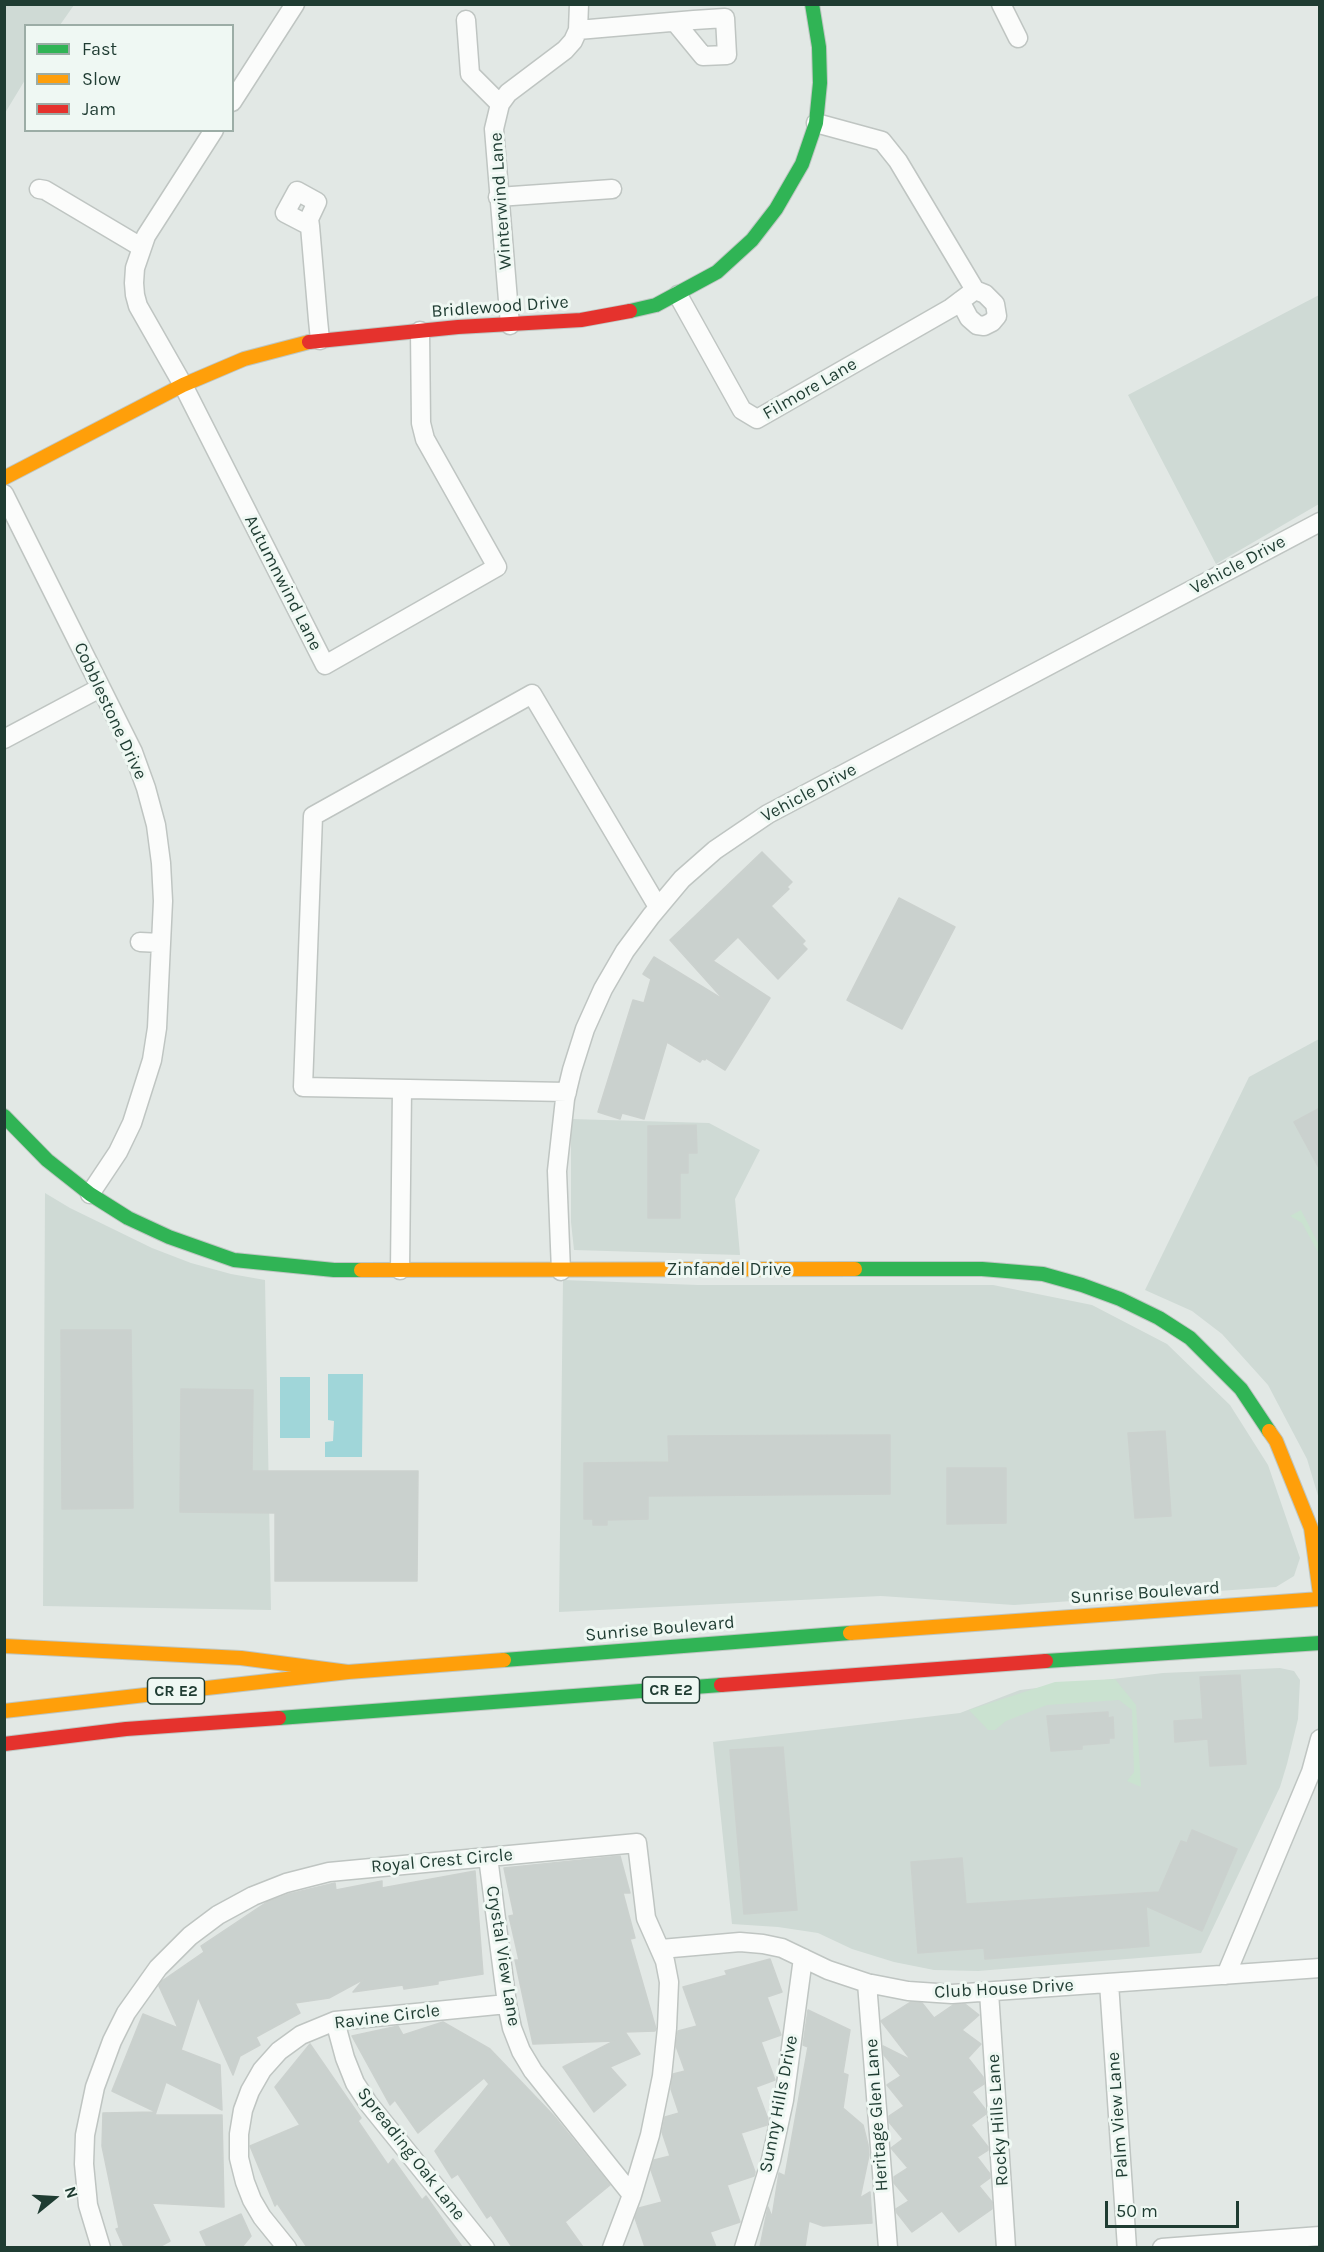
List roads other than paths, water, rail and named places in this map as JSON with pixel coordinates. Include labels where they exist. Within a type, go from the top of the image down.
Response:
[{"type":"main road","name":"Bridlewood Drive","points":[[4,478],[183,385],[244,359],[320,340],[581,320],[656,305],[678,295],[717,272],[745,247],[765,225],[802,164],[816,123],[819,65],[812,4]]},
{"type":"main road","name":"Zinfandel Drive","points":[[4,1116],[47,1160],[90,1194],[128,1218],[169,1237],[234,1260],[315,1269],[561,1271],[982,1269],[1043,1274],[1083,1285],[1120,1299],[1158,1318],[1190,1338],[1241,1389],[1276,1441],[1311,1528],[1320,1594]]},
{"type":"main road","name":"Sunrise Boulevard","points":[[4,1711],[348,1672],[1320,1599]]},
{"type":"main road","name":"CR E2","points":[[4,1744],[126,1729],[1320,1643]]},
{"type":"main road","points":[[4,1646],[241,1658],[348,1672]]},
{"type":"street","points":[[234,99],[295,4]]},
{"type":"street","points":[[466,20],[470,74],[500,104],[519,83],[565,51],[573,41],[578,30],[579,4]]},
{"type":"street","points":[[1001,4],[1018,38]]},
{"type":"street","points":[[578,30],[675,22]]},
{"type":"street","name":"Winterwind Lane","points":[[500,104],[494,129],[510,325]]},
{"type":"street","points":[[816,123],[882,141],[898,161],[975,290],[985,294],[995,304],[998,316],[984,326],[976,325],[969,318],[960,301]]},
{"type":"street","name":"Autumnwind Lane","points":[[210,132],[141,247],[134,283],[138,306],[183,385],[325,665],[497,567],[425,439],[421,423],[420,331]]},
{"type":"street","points":[[39,189],[45,190],[141,247]]},
{"type":"street","points":[[498,197],[612,189]]},
{"type":"street","points":[[310,226],[320,340]]},
{"type":"street","name":"Filmore Lane","points":[[678,295],[742,410],[756,420],[960,301],[975,290]]},
{"type":"street","name":"Cobblestone Drive","points":[[4,494],[133,752],[156,825],[161,863],[163,901],[157,1028],[152,1060],[144,1092],[132,1123],[118,1152],[90,1194]]},
{"type":"street","name":"Vehicle Drive","points":[[561,1271],[557,1172],[559,1142],[567,1092],[585,1029],[603,989],[625,951],[682,879],[715,850],[768,814],[1320,522]]},
{"type":"street","points":[[4,739],[100,688]]},
{"type":"street","points":[[567,1092],[303,1087],[313,816],[532,694],[658,907]]},
{"type":"street","points":[[140,942],[161,943]]},
{"type":"street","points":[[400,1270],[402,1089]]},
{"type":"street","points":[[1226,1975],[1311,1772],[1320,1739]]},
{"type":"street","name":"Royal Crest Circle","points":[[101,2247],[85,2188],[84,2145],[88,2111],[112,2042],[126,2013],[158,1968],[190,1936],[218,1915],[253,1896],[286,1883],[329,1872],[637,1843],[646,1917],[649,1928],[661,1949],[669,1982],[667,2028],[662,2076],[650,2135],[632,2195],[612,2247]]},
{"type":"street","name":"Crystal View Lane","points":[[488,1857],[507,2004],[520,2051],[533,2072],[632,2195]]},
{"type":"street","name":"Club House Drive","points":[[661,1949],[740,1942],[763,1944],[782,1948],[828,1970],[867,1983],[908,1991],[952,1994],[1320,1968]]},
{"type":"street","name":"Sunny Hills Drive","points":[[744,2247],[771,2160],[783,2100],[803,1959]]},
{"type":"street","name":"Heritage Glen Lane","points":[[867,1983],[888,2247]]},
{"type":"street","name":"Palm View Lane","points":[[1109,1983],[1127,2247]]},
{"type":"street","name":"Rocky Hills Lane","points":[[989,1992],[1006,2247]]},
{"type":"street","name":"Ravine Circle","points":[[287,2247],[262,2217],[245,2182],[239,2158],[239,2134],[243,2110],[250,2091],[262,2070],[279,2051],[301,2035],[335,2021],[507,2004]]},
{"type":"street","name":"Spreading Oak Lane","points":[[335,2021],[345,2058],[355,2083],[368,2103],[485,2247]]},
{"type":"street","points":[[1162,2247],[1320,2236]]},
{"type":"water","points":[[328,1374],[363,1374],[362,1457],[325,1457],[325,1442],[333,1441],[334,1421],[328,1420]]},
{"type":"water","points":[[280,1377],[310,1377],[310,1438],[280,1438]]}]
